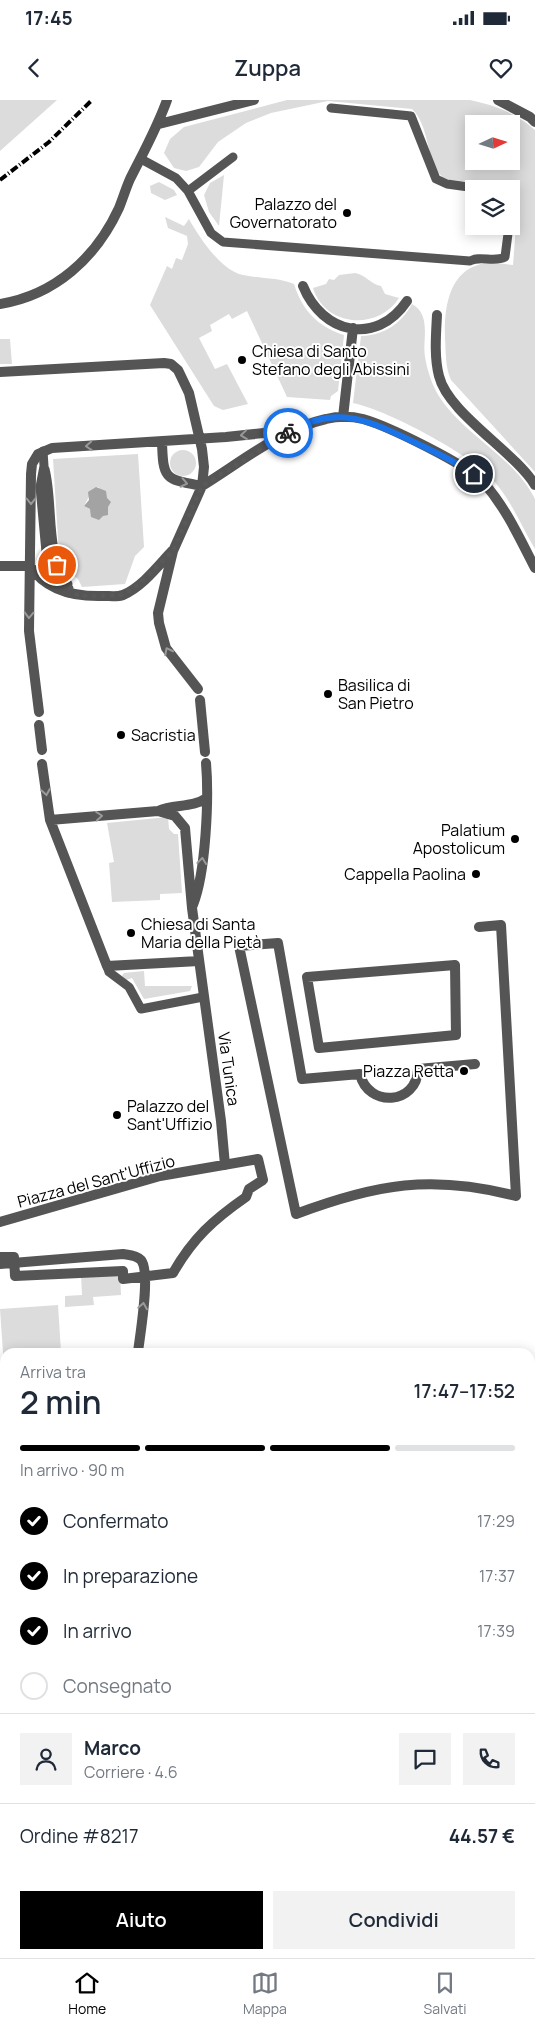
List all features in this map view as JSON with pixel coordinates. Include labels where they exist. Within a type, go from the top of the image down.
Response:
[{"type":"street","points":[[0,304],[29,298],[43,292],[82,263],[106,232],[159,124],[167,100]]},
{"type":"street","points":[[159,124],[254,100]]},
{"type":"street","points":[[498,100],[530,117],[535,122]]},
{"type":"street","points":[[303,286],[310,301],[320,314],[335,324],[353,328],[371,328],[381,324],[395,315],[407,301]]},
{"type":"street","points":[[437,314],[438,374],[446,392],[523,470],[535,485]]},
{"type":"street","points":[[343,417],[353,328]]},
{"type":"street","points":[[0,372],[171,364],[181,375],[189,393],[203,458],[202,486],[173,551],[158,613],[166,648],[198,689]]},
{"type":"street","points":[[162,441],[164,470],[167,475],[174,481],[202,486],[293,430],[323,419],[343,417],[370,421],[474,474],[502,507],[535,568]]},
{"type":"street","points":[[38,712],[29,631],[31,474],[34,459],[42,451],[52,448],[199,439],[293,430]]},
{"type":"street","points":[[30,566],[36,575],[46,583],[74,595],[122,595],[134,588],[173,551]]},
{"type":"street","points":[[0,566],[30,566]]},
{"type":"street","points":[[200,700],[205,752]]},
{"type":"street","points":[[40,726],[42,750]]},
{"type":"street","points":[[192,908],[198,893],[208,782],[206,763]]},
{"type":"street","points":[[42,764],[50,820],[107,966],[199,961]]},
{"type":"street","points":[[50,820],[158,811],[167,807],[200,802],[207,798]]},
{"type":"street","name":"Via Tunica","points":[[158,811],[174,816],[185,828],[192,908],[222,1122],[225,1165]]},
{"type":"street","points":[[475,1064],[418,1069],[412,1087],[405,1094],[392,1099],[373,1094],[366,1087],[360,1074],[302,1079],[278,943],[239,946],[296,1214],[346,1195],[401,1185],[460,1185],[516,1196],[501,925],[479,927]]},
{"type":"street","points":[[455,965],[456,1035],[319,1048],[307,978],[455,965]]},
{"type":"street","name":"Piazza del Sant'Uffizio","points":[[0,1222],[160,1176],[258,1159],[263,1180],[249,1189],[246,1197],[200,1233],[190,1244],[173,1273],[123,1279],[123,1271],[15,1276],[14,1257],[0,1257]]},
{"type":"street","points":[[0,1264],[123,1254],[140,1260],[146,1276],[138,1348]]},
{"type":"lane","points":[[331,108],[411,116],[436,179],[447,184],[465,186]]},
{"type":"lane","points":[[188,191],[233,157]]},
{"type":"lane","points":[[141,159],[176,178],[188,191],[212,232],[223,242],[470,261],[474,259],[500,260],[505,257],[508,235]]},
{"type":"lane","points":[[42,451],[44,466],[40,487],[46,552],[53,574],[74,595]]},
{"type":"lane","points":[[107,966],[109,972],[129,987],[140,1009],[203,997]]},
{"type":"shaded area","points":[[0,100],[57,100],[0,151]]},
{"type":"shaded area","points":[[287,100],[470,100],[488,104],[513,115],[465,115],[465,170],[520,170],[520,119],[535,130],[535,472],[451,380],[446,354],[445,327],[447,304],[450,293],[461,275],[470,268],[485,263],[513,265],[515,235],[520,235],[520,180],[465,182],[442,177],[433,161],[422,124],[412,109],[328,101],[271,113],[246,123],[218,142],[199,167],[186,171],[174,168],[164,153],[170,139],[184,127]]},
{"type":"shaded area","points":[[224,175],[219,226],[209,212],[204,195],[210,183]]},
{"type":"shaded area","points":[[159,182],[174,190],[177,195],[165,200],[151,193],[150,186]]},
{"type":"shaded area","points":[[165,217],[184,226],[189,219],[210,251],[224,265],[239,274],[281,280],[294,284],[302,302],[312,316],[326,327],[344,335],[338,391],[331,396],[330,400],[287,397],[247,311],[232,319],[229,314],[210,325],[212,331],[199,338],[215,369],[227,364],[248,404],[223,410],[214,406],[150,305],[167,266],[172,269],[176,258],[182,260],[188,244],[187,236],[168,228]]},
{"type":"shaded area","points":[[355,273],[381,286],[385,294],[399,298],[390,309],[366,320],[340,317],[329,311],[319,301],[313,288],[326,284],[329,279],[334,280],[339,275]]},
{"type":"shaded area","points":[[412,304],[418,309],[424,321],[425,357],[437,393],[447,408],[460,421],[514,470],[535,499],[535,549],[505,496],[493,480],[482,470],[427,434],[386,414],[353,403],[361,336],[384,331],[391,327],[403,317]]},
{"type":"shaded area","points":[[0,339],[10,339],[12,364],[0,364]]},
{"type":"shaded area","points":[[183,450],[192,454],[196,463],[192,472],[183,476],[174,472],[170,463],[174,454]]},
{"type":"shaded area","points":[[138,454],[144,547],[135,556],[125,584],[82,587],[78,579],[69,573],[65,557],[59,554],[53,459]],"holes":[[[98,487],[105,497],[106,504],[103,516],[84,506],[93,489]]]},
{"type":"shaded area","points":[[96,487],[106,491],[107,498],[111,502],[108,507],[108,515],[103,516],[99,520],[91,517],[90,509],[84,506],[89,500],[88,492]]},
{"type":"shaded area","points":[[168,817],[169,829],[174,834],[178,834],[182,893],[160,894],[160,900],[112,902],[109,863],[114,862],[107,823]]},
{"type":"shaded area","points":[[144,971],[145,986],[192,986],[190,991],[144,999],[132,978],[126,980],[122,976],[124,973]]},
{"type":"shaded area","points":[[120,1273],[121,1295],[93,1297],[94,1305],[65,1307],[65,1296],[82,1295],[81,1275]]},
{"type":"shaded area","points":[[58,1305],[61,1348],[3,1348],[0,1309]]},
{"type":"railway","points":[[0,180],[49,142],[92,100]]},
{"type":"way so far","points":[[57,565],[61,576],[78,596],[122,595],[141,582],[173,551],[178,536],[202,486],[288,433]]},
{"type":"place","name":"Palazzo del Governatorato","points":[[347,213]]},
{"type":"place","name":"Chiesa di Santo Stefano degli Abissini","points":[[242,360]]},
{"type":"place","name":"Basilica di San Pietro","points":[[328,694]]},
{"type":"place","name":"Sacristia","points":[[121,735]]},
{"type":"place","name":"Palatium Apostolicum","points":[[515,839]]},
{"type":"place","name":"Cappella Paolina","points":[[476,874]]},
{"type":"place","name":"Chiesa di Santa Maria della Pietà","points":[[131,933]]},
{"type":"place","name":"Piazza Retta","points":[[464,1071]]},
{"type":"place","name":"Palazzo del Sant'Uffizio","points":[[117,1115]]},
{"type":"route","points":[[288,433],[323,419],[358,418],[390,430],[474,474]]}]
